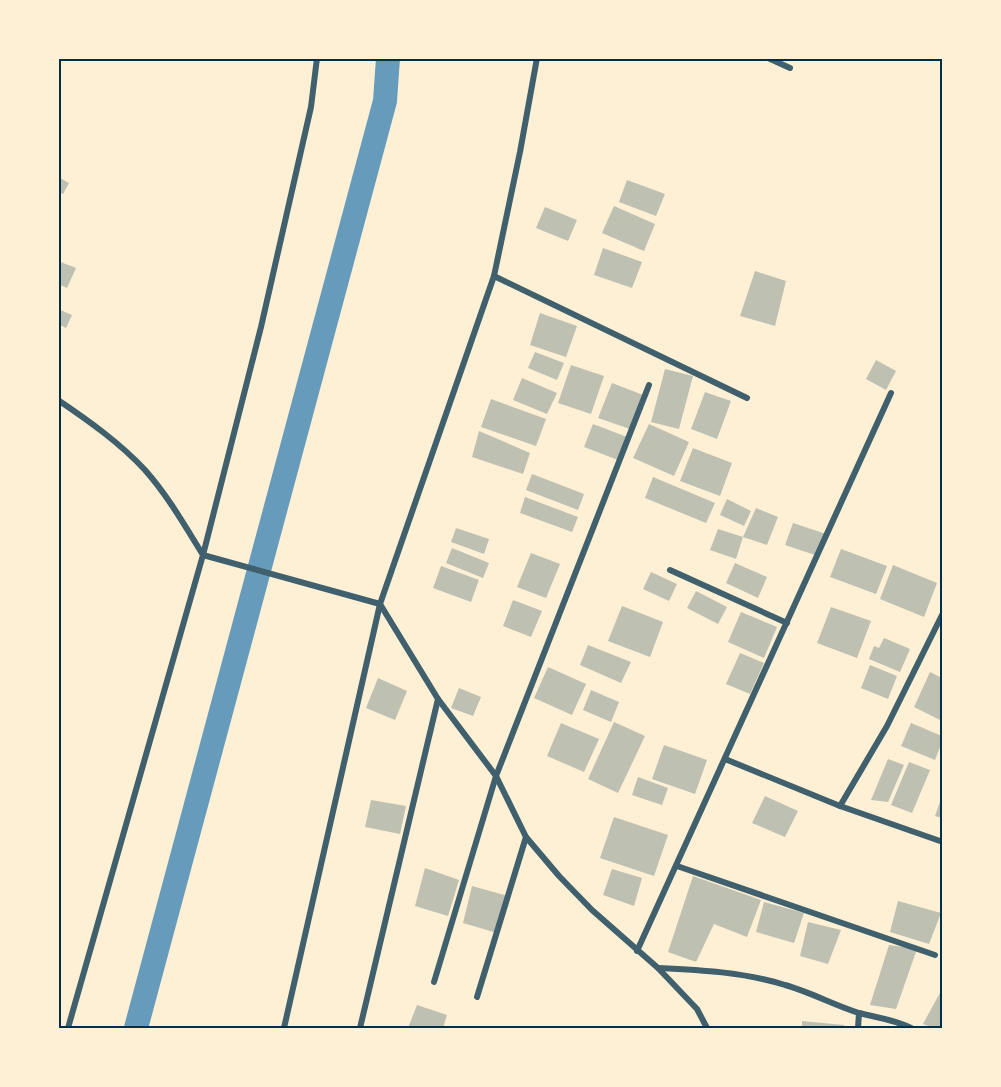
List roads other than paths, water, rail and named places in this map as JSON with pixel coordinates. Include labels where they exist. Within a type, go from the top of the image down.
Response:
[{"type":"street","points":[[68,1029],[203,555],[261,327],[311,107],[316,58]]},
{"type":"street","points":[[284,1029],[380,604],[494,276],[537,58]]},
{"type":"street","points":[[768,58],[790,68]]},
{"type":"street","points":[[494,276],[747,398]]},
{"type":"street","points":[[434,982],[496,776],[650,385]]},
{"type":"street","points":[[638,951],[891,393]]},
{"type":"street","points":[[58,400],[115,441],[146,471],[174,509],[203,555],[380,604],[438,699],[496,776],[526,837],[584,902],[657,968],[697,1009],[707,1029]]},
{"type":"street","points":[[670,570],[787,623]]},
{"type":"street","points":[[840,806],[887,726],[942,615]]},
{"type":"street","points":[[360,1029],[438,699]]},
{"type":"street","points":[[725,759],[840,806],[942,841]]},
{"type":"street","points":[[477,997],[526,837]]},
{"type":"street","points":[[677,866],[935,956]]},
{"type":"street","points":[[657,968],[712,970],[786,985],[859,1013],[890,1019],[911,1029]]},
{"type":"street","points":[[858,1029],[859,1013]]},
{"type":"waterway","points":[[136,1028],[385,101],[388,58]]}]
